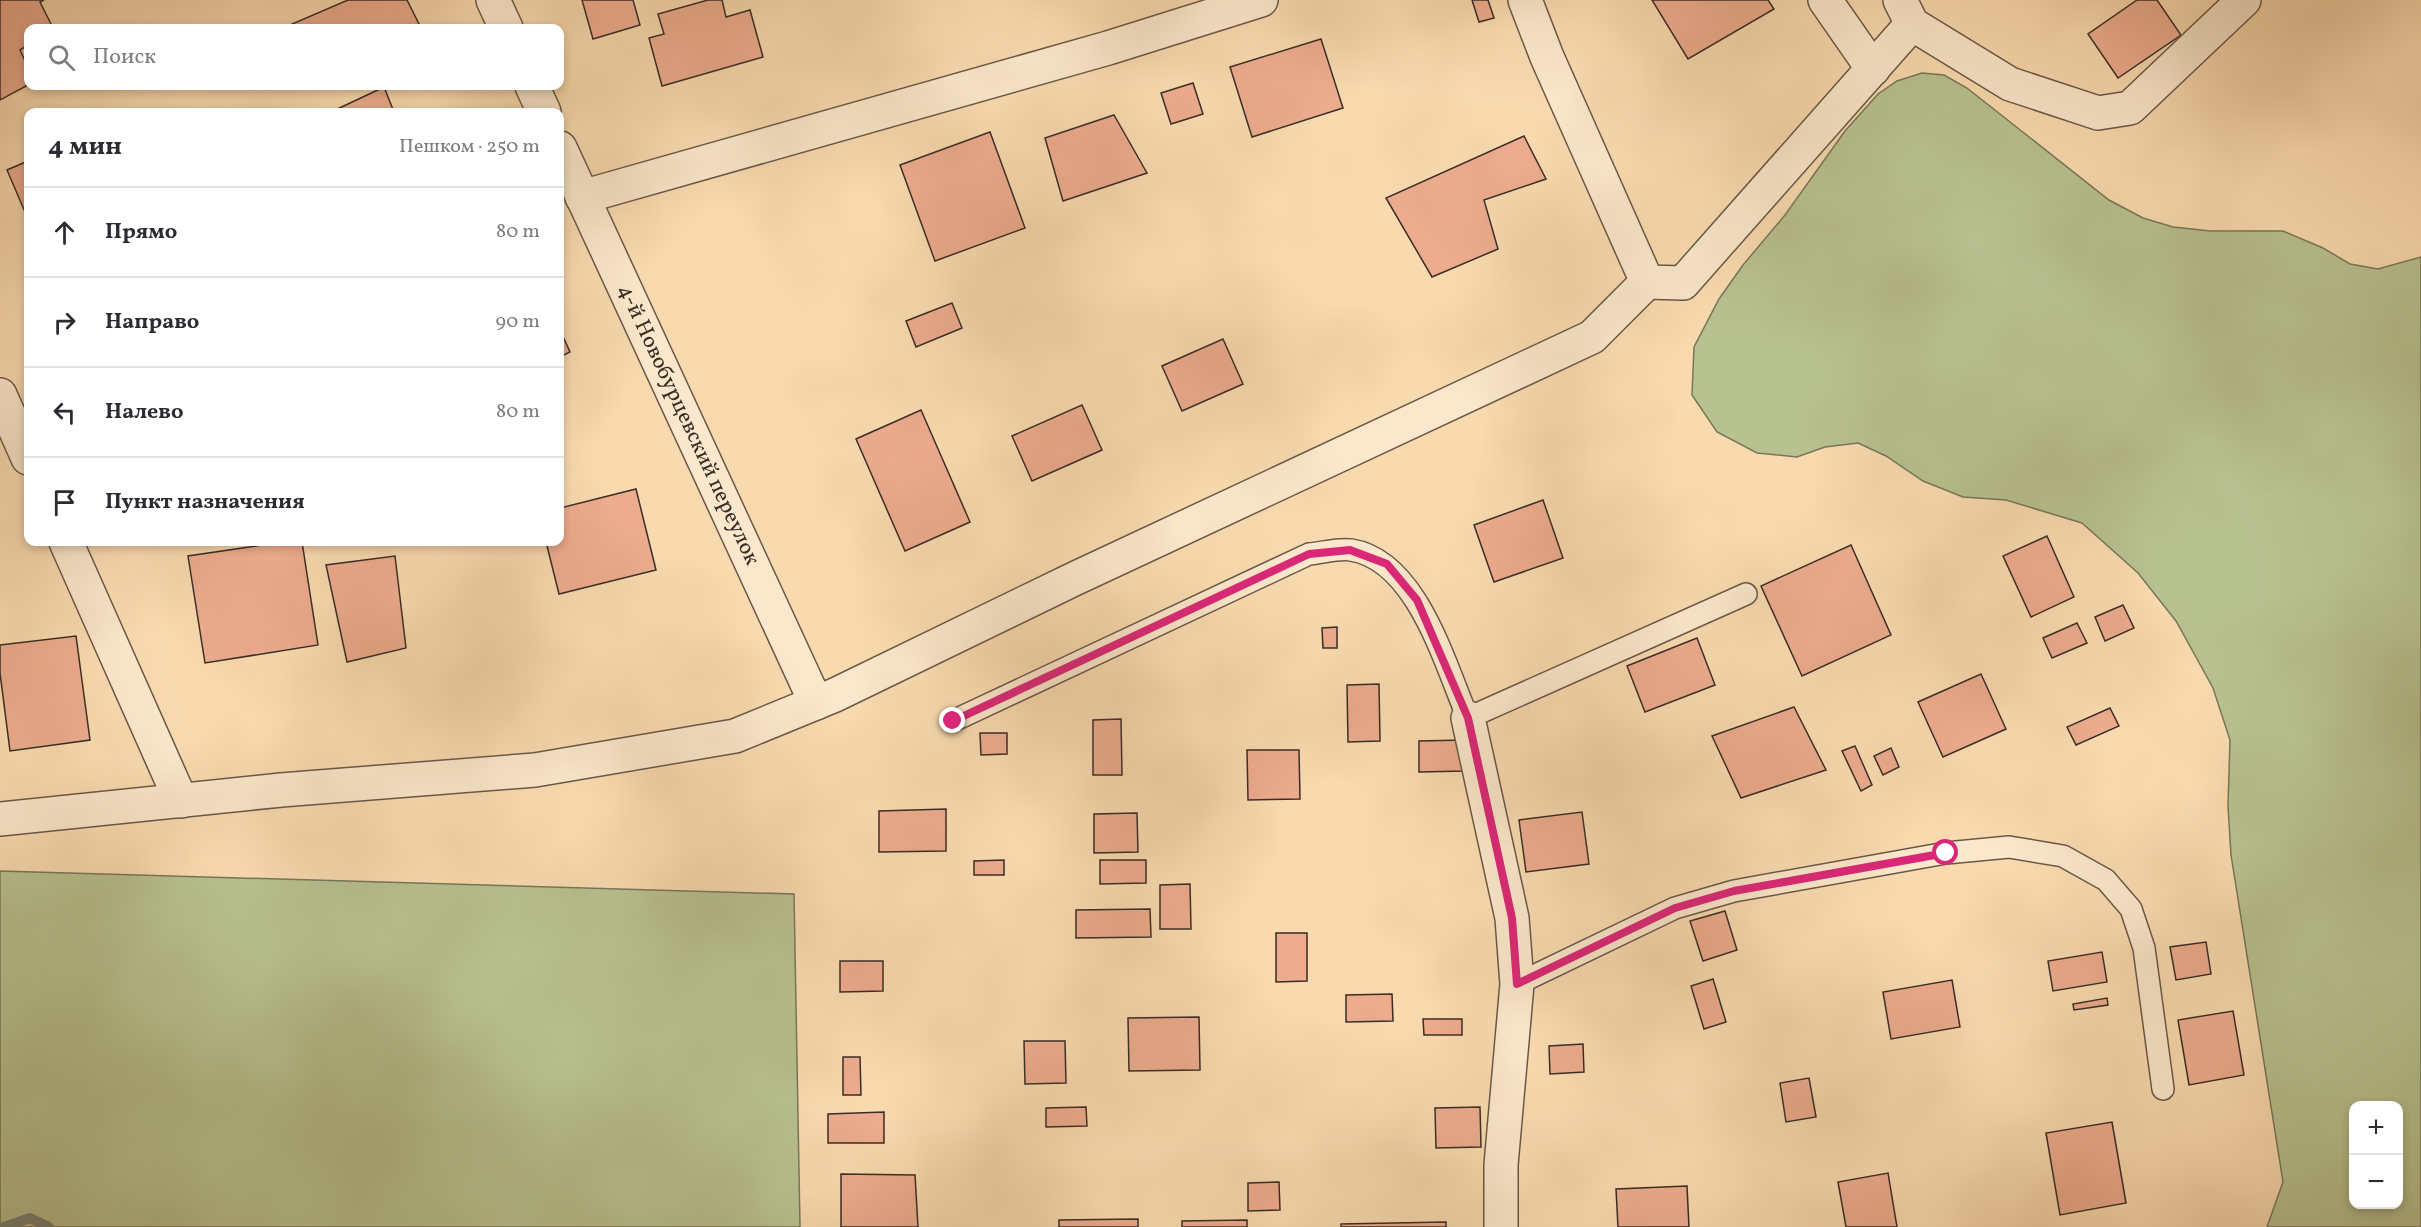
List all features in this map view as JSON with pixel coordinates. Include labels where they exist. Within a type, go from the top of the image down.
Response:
[{"type":"street","points":[[493,0],[504,24]]},
{"type":"street","points":[[582,196],[1096,51],[1262,0]]},
{"type":"street","points":[[1525,0],[1546,57],[1647,282]]},
{"type":"street","points":[[1826,0],[1873,69]]},
{"type":"street","points":[[0,819],[535,770],[735,736],[816,703],[1085,574],[1592,337],[1647,282],[1683,283],[1873,69],[1906,12],[2010,84],[2098,112],[2130,108],[2244,0]]},
{"type":"street","points":[[534,90],[542,108]]},
{"type":"street","name":"4-й Новобурцевский переулок","points":[[564,157],[816,703]]},
{"type":"street","points":[[0,395],[24,449]]},
{"type":"street","points":[[68,546],[182,801]]},
{"type":"street","points":[[1468,718],[1512,918],[1517,984],[1501,1165],[1501,1227]]},
{"type":"lane","points":[[953,721],[1309,554],[1350,550],[1387,564],[1417,600],[1468,718],[1746,594]]},
{"type":"lane","points":[[1517,984],[1675,908],[1734,891],[1946,853],[2009,848],[2063,856],[2106,880],[2131,909],[2144,948],[2163,1089]]},
{"type":"green space","points":[[1922,73],[1944,75],[1967,88],[2109,200],[2143,218],[2173,227],[2210,231],[2283,231],[2323,248],[2350,264],[2378,269],[2421,257],[2421,1227],[2267,1227],[2283,1182],[2231,855],[2228,806],[2230,740],[2213,688],[2176,621],[2138,573],[2082,523],[2006,500],[1963,497],[1923,481],[1886,456],[1858,443],[1825,447],[1797,457],[1757,453],[1717,432],[1692,395],[1694,347],[1719,299],[1743,265],[1785,215],[1845,131],[1878,94],[1897,81]]},
{"type":"green space","points":[[0,871],[794,894],[800,1227],[0,1227]]},
{"type":"building","points":[[0,0],[44,0],[40,2],[51,24],[24,24],[24,48],[20,50],[24,58],[24,87],[0,100]]},
{"type":"building","points":[[348,0],[407,0],[419,24],[292,24]]},
{"type":"building","points":[[582,0],[633,0],[640,25],[593,39]]},
{"type":"building","points":[[708,0],[722,0],[726,17],[750,10],[763,57],[662,86],[649,38],[664,34],[658,14]]},
{"type":"building","points":[[1472,0],[1488,0],[1494,18],[1479,22]]},
{"type":"building","points":[[1652,0],[1768,0],[1774,9],[1688,59]]},
{"type":"building","points":[[2137,0],[2157,0],[2181,35],[2118,78],[2088,34]]},
{"type":"building","points":[[1321,39],[1343,108],[1252,137],[1230,67]]},
{"type":"building","points":[[1193,83],[1203,114],[1171,124],[1161,93]]},
{"type":"building","points":[[378,90],[385,90],[392,108],[339,108]]},
{"type":"building","points":[[1114,115],[1147,173],[1063,201],[1045,138]]},
{"type":"building","points":[[990,132],[1025,228],[935,261],[900,165]]},
{"type":"building","points":[[1524,136],[1546,179],[1484,200],[1498,249],[1432,277],[1386,198]]},
{"type":"building","points":[[24,163],[24,210],[7,170]]},
{"type":"building","points":[[952,303],[962,328],[916,347],[906,321]]},
{"type":"building","points":[[564,339],[570,352],[564,355]]},
{"type":"building","points":[[1223,339],[1243,384],[1182,411],[1162,366]]},
{"type":"building","points":[[1082,405],[1102,450],[1032,481],[1012,436]]},
{"type":"building","points":[[921,410],[970,522],[905,551],[856,439]]},
{"type":"building","points":[[636,489],[656,570],[559,594],[547,546],[564,546],[564,507]]},
{"type":"building","points":[[1543,500],[1563,558],[1494,582],[1474,525]]},
{"type":"building","points":[[2047,536],[2074,597],[2031,617],[2003,556]]},
{"type":"building","points":[[1851,545],[1891,635],[1802,676],[1761,586]]},
{"type":"building","points":[[256,546],[303,546],[318,645],[205,663],[188,556]]},
{"type":"building","points":[[395,556],[406,648],[347,662],[326,565]]},
{"type":"building","points":[[2123,605],[2134,628],[2105,641],[2095,617]]},
{"type":"building","points":[[2077,623],[2087,643],[2052,658],[2043,638]]},
{"type":"building","points":[[1337,627],[1337,648],[1323,648],[1322,628]]},
{"type":"building","points":[[76,636],[90,740],[10,751],[0,673],[0,645]]},
{"type":"building","points":[[1697,638],[1715,685],[1645,712],[1627,666]]},
{"type":"building","points":[[1981,674],[2006,729],[1943,757],[1918,702]]},
{"type":"building","points":[[1379,684],[1380,741],[1348,742],[1347,685]]},
{"type":"building","points":[[1794,707],[1826,770],[1741,798],[1712,736]]},
{"type":"building","points":[[2110,708],[2119,726],[2076,745],[2067,727]]},
{"type":"building","points":[[1121,719],[1122,775],[1093,775],[1093,720]]},
{"type":"building","points":[[980,733],[1007,733],[1007,754],[981,755]]},
{"type":"building","points":[[1464,740],[1465,771],[1419,772],[1419,741]]},
{"type":"building","points":[[1855,746],[1872,785],[1861,791],[1842,751]]},
{"type":"building","points":[[1891,748],[1899,767],[1883,775],[1874,756]]},
{"type":"building","points":[[1247,750],[1299,750],[1300,799],[1248,800]]},
{"type":"building","points":[[946,809],[946,851],[879,852],[879,811]]},
{"type":"building","points":[[1582,812],[1589,864],[1526,872],[1519,820]]},
{"type":"building","points":[[1137,813],[1138,852],[1094,853],[1094,814]]},
{"type":"building","points":[[1004,860],[1004,875],[974,875],[974,861]]},
{"type":"building","points":[[1100,860],[1146,860],[1146,883],[1100,884]]},
{"type":"building","points":[[1190,884],[1191,929],[1160,929],[1160,885]]},
{"type":"building","points":[[1150,909],[1151,937],[1076,938],[1076,910]]},
{"type":"building","points":[[1725,911],[1737,950],[1703,961],[1690,921]]},
{"type":"building","points":[[1276,933],[1307,933],[1307,981],[1276,982]]},
{"type":"building","points":[[2206,942],[2211,974],[2176,980],[2170,947]]},
{"type":"building","points":[[2102,952],[2107,982],[2053,991],[2048,961]]},
{"type":"building","points":[[840,961],[883,961],[883,991],[840,992]]},
{"type":"building","points":[[1713,979],[1726,1022],[1704,1029],[1691,986]]},
{"type":"building","points":[[1952,980],[1960,1027],[1891,1039],[1883,992]]},
{"type":"building","points":[[1392,994],[1393,1021],[1346,1022],[1346,995]]},
{"type":"building","points":[[2107,998],[2108,1005],[2074,1010],[2073,1004]]},
{"type":"building","points":[[2233,1011],[2244,1075],[2189,1085],[2178,1020]]},
{"type":"building","points":[[1199,1017],[1200,1070],[1129,1071],[1128,1018]]},
{"type":"building","points":[[1423,1019],[1462,1019],[1462,1035],[1424,1035]]},
{"type":"building","points":[[1024,1041],[1065,1041],[1066,1083],[1025,1084]]},
{"type":"building","points":[[1583,1044],[1584,1072],[1550,1074],[1549,1046]]},
{"type":"building","points":[[843,1057],[860,1057],[861,1095],[843,1095]]},
{"type":"building","points":[[1809,1078],[1816,1117],[1786,1122],[1780,1083]]},
{"type":"building","points":[[1086,1107],[1087,1126],[1046,1127],[1046,1108]]},
{"type":"building","points":[[1480,1107],[1481,1147],[1436,1148],[1435,1108]]},
{"type":"building","points":[[884,1112],[884,1143],[828,1143],[828,1114]]},
{"type":"building","points":[[2112,1122],[2126,1203],[2060,1215],[2046,1133]]},
{"type":"building","points":[[1888,1173],[1897,1227],[1846,1227],[1838,1182]]},
{"type":"building","points":[[841,1174],[915,1175],[918,1227],[841,1227]]},
{"type":"building","points":[[1279,1182],[1280,1210],[1248,1211],[1248,1183]]},
{"type":"building","points":[[1687,1186],[1689,1227],[1618,1227],[1616,1189]]},
{"type":"building","points":[[1138,1219],[1138,1227],[1059,1227],[1059,1220]]},
{"type":"building","points":[[1247,1220],[1247,1227],[1182,1227],[1182,1221]]},
{"type":"building","points":[[1446,1222],[1446,1227],[1341,1227],[1341,1224]]},
{"type":"waterway","points":[[4,1227],[30,1218],[49,1227]]},
{"type":"route","points":[[953,721],[1309,554],[1350,550],[1387,564],[1417,600],[1468,718],[1512,918],[1517,984],[1675,908],[1734,891],[1946,853]]}]
